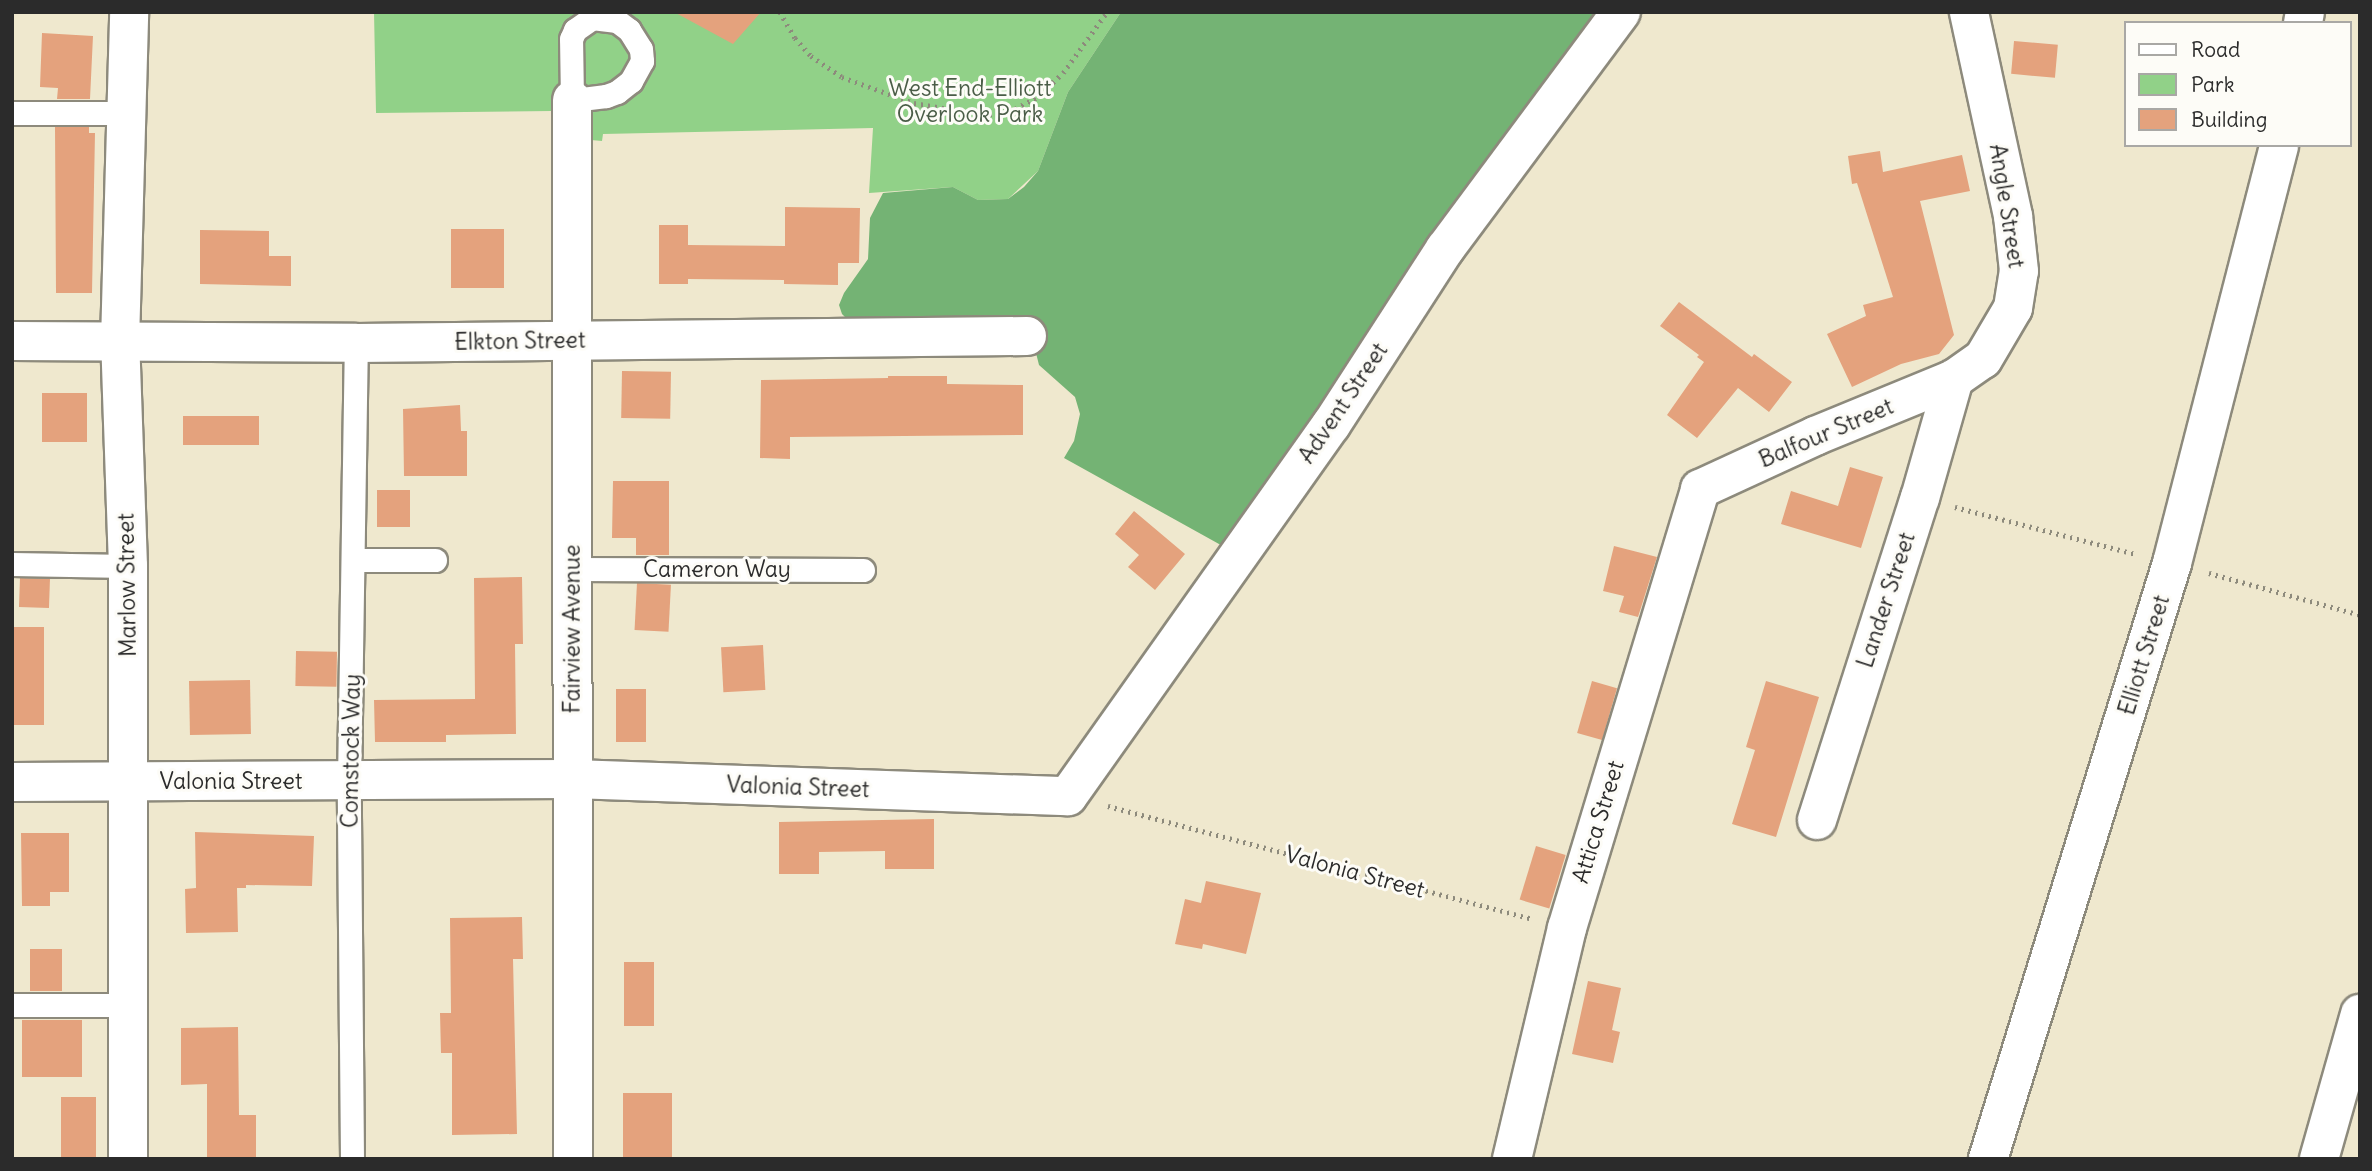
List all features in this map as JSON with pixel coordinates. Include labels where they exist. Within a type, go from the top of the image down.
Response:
[{"type":"street","name":"Marlow Street","points":[[128,1159],[128,566],[121,342],[129,12]]},
{"type":"street","name":"Advent Street","points":[[1068,796],[1331,425],[1445,249],[1622,12]]},
{"type":"street","name":"Angle Street","points":[[1954,379],[1983,359],[1999,335],[2013,308],[2019,271],[2013,216],[1969,12]]},
{"type":"street","name":"Fairview Avenue","points":[[572,100],[573,1159]]},
{"type":"street","name":"Elliott Street","points":[[1988,1159],[2172,563],[2278,147]]},
{"type":"street","name":"Elkton Street","points":[[12,341],[356,343],[1027,335]]},
{"type":"street","name":"Balfour Street","points":[[1700,489],[1815,436],[1954,379]]},
{"type":"street","name":"Lander Street","points":[[1817,820],[1920,498],[1954,379]]},
{"type":"street","name":"Attica Street","points":[[1512,1159],[1567,928],[1700,489]]},
{"type":"street","name":"Valonia Street","points":[[12,782],[573,779],[1068,796]]},
{"type":"street","points":[[2319,1159],[2360,1014]]},
{"type":"lane","points":[[12,113],[127,113]]},
{"type":"lane","name":"Comstock Way","points":[[352,1159],[349,782],[356,343]]},
{"type":"lane","points":[[354,560],[435,560]]},
{"type":"lane","points":[[12,564],[128,566]]},
{"type":"lane","name":"Cameron Way","points":[[572,569],[863,570]]},
{"type":"lane","points":[[12,1005],[127,1005]]},
{"type":"path","points":[[780,12],[795,38],[811,56],[842,77],[914,103],[983,115],[1009,112],[1037,97],[1063,73],[1107,12]]},
{"type":"path","name":"Valonia Street","points":[[1068,796],[1567,928]]},
{"type":"green space","name":"West End-Elliott Overlook Park","points":[[374,12],[1121,12],[1068,92],[1038,171],[1008,199],[978,200],[953,187],[869,193],[873,128],[603,134],[602,141],[591,140],[551,111],[376,113]]},
{"type":"green space","points":[[1121,12],[1600,12],[1228,549],[1064,458],[1074,441],[1080,414],[1075,397],[1039,365],[1035,349],[850,322],[842,314],[839,305],[844,293],[868,259],[870,218],[883,193],[953,187],[978,200],[1008,199],[1024,187],[1038,171],[1068,92]]},
{"type":"building","points":[[674,12],[761,12],[733,44]]},
{"type":"building","points":[[42,33],[93,36],[90,99],[57,99],[58,88],[40,87]]},
{"type":"building","points":[[2014,41],[2058,45],[2055,78],[2011,74]]},
{"type":"building","points":[[55,127],[89,127],[89,133],[95,133],[92,293],[56,293]]},
{"type":"building","points":[[1880,151],[1883,172],[1962,155],[1970,191],[1920,201],[1954,335],[1939,354],[1901,364],[1852,387],[1827,334],[1866,316],[1863,305],[1893,297],[1857,183],[1852,184],[1848,156]]},
{"type":"building","points":[[785,207],[860,208],[859,263],[838,263],[838,285],[784,284],[784,280],[688,279],[688,284],[659,284],[659,225],[688,225],[688,245],[785,246]]},
{"type":"building","points":[[451,229],[504,229],[504,288],[451,288]]},
{"type":"building","points":[[200,230],[269,231],[269,256],[291,256],[291,286],[200,284]]},
{"type":"building","points":[[1679,302],[1752,357],[1754,354],[1792,382],[1769,412],[1738,388],[1697,438],[1667,415],[1704,362],[1697,357],[1699,355],[1660,326]]},
{"type":"building","points":[[622,371],[671,372],[670,419],[621,418]]},
{"type":"building","points":[[947,376],[947,384],[1023,385],[1023,435],[790,437],[790,459],[760,458],[761,380]]},
{"type":"building","points":[[42,393],[87,393],[87,442],[42,442]]},
{"type":"building","points":[[460,405],[461,431],[467,431],[467,476],[404,476],[403,409]]},
{"type":"building","points":[[183,416],[259,416],[259,445],[183,445]]},
{"type":"building","points":[[1850,467],[1883,477],[1861,548],[1781,524],[1791,491],[1838,506]]},
{"type":"building","points":[[613,481],[669,481],[669,555],[636,555],[636,538],[612,538]]},
{"type":"building","points":[[377,490],[410,490],[410,527],[377,527]]},
{"type":"building","points":[[1134,511],[1185,554],[1155,590],[1128,567],[1139,555],[1115,534]]},
{"type":"building","points":[[1614,546],[1657,557],[1638,617],[1619,612],[1624,596],[1603,591]]},
{"type":"building","points":[[522,577],[523,644],[515,644],[516,734],[446,735],[446,742],[375,742],[374,700],[475,699],[474,578]]},
{"type":"building","points":[[20,578],[50,579],[49,608],[19,607]]},
{"type":"building","points":[[637,583],[671,585],[668,632],[635,630]]},
{"type":"building","points":[[13,627],[44,627],[44,725],[13,725]]},
{"type":"building","points":[[763,645],[765,690],[723,692],[721,647]]},
{"type":"building","points":[[296,651],[337,652],[336,687],[295,686]]},
{"type":"building","points":[[250,680],[251,734],[190,735],[189,681]]},
{"type":"building","points":[[1592,681],[1617,688],[1602,740],[1577,733]]},
{"type":"building","points":[[1766,681],[1819,697],[1776,837],[1732,824],[1755,750],[1746,747]]},
{"type":"building","points":[[616,689],[646,689],[646,742],[616,742]]},
{"type":"building","points":[[934,819],[934,869],[885,869],[885,851],[819,852],[819,874],[779,874],[779,822]]},
{"type":"building","points":[[195,832],[314,836],[312,886],[246,885],[246,888],[237,888],[238,932],[186,933],[185,889],[196,888]]},
{"type":"building","points":[[21,833],[69,833],[69,892],[50,892],[50,906],[22,906]]},
{"type":"building","points":[[1536,846],[1566,855],[1549,909],[1520,900]]},
{"type":"building","points":[[1206,881],[1261,893],[1246,954],[1203,944],[1202,949],[1175,944],[1185,899],[1201,903]]},
{"type":"building","points":[[522,917],[523,959],[513,959],[517,1134],[452,1135],[452,1053],[441,1053],[440,1013],[451,1013],[450,918]]},
{"type":"building","points":[[30,949],[62,949],[62,991],[30,991]]},
{"type":"building","points":[[624,962],[654,962],[654,1026],[624,1026]]},
{"type":"building","points":[[1588,981],[1621,988],[1612,1030],[1620,1032],[1613,1063],[1572,1054]]},
{"type":"building","points":[[22,1020],[82,1020],[82,1077],[22,1077]]},
{"type":"building","points":[[238,1027],[239,1115],[256,1115],[256,1159],[207,1159],[207,1084],[181,1085],[181,1028]]},
{"type":"building","points":[[623,1093],[672,1093],[672,1159],[623,1159]]},
{"type":"building","points":[[61,1097],[96,1097],[96,1159],[61,1159]]}]
